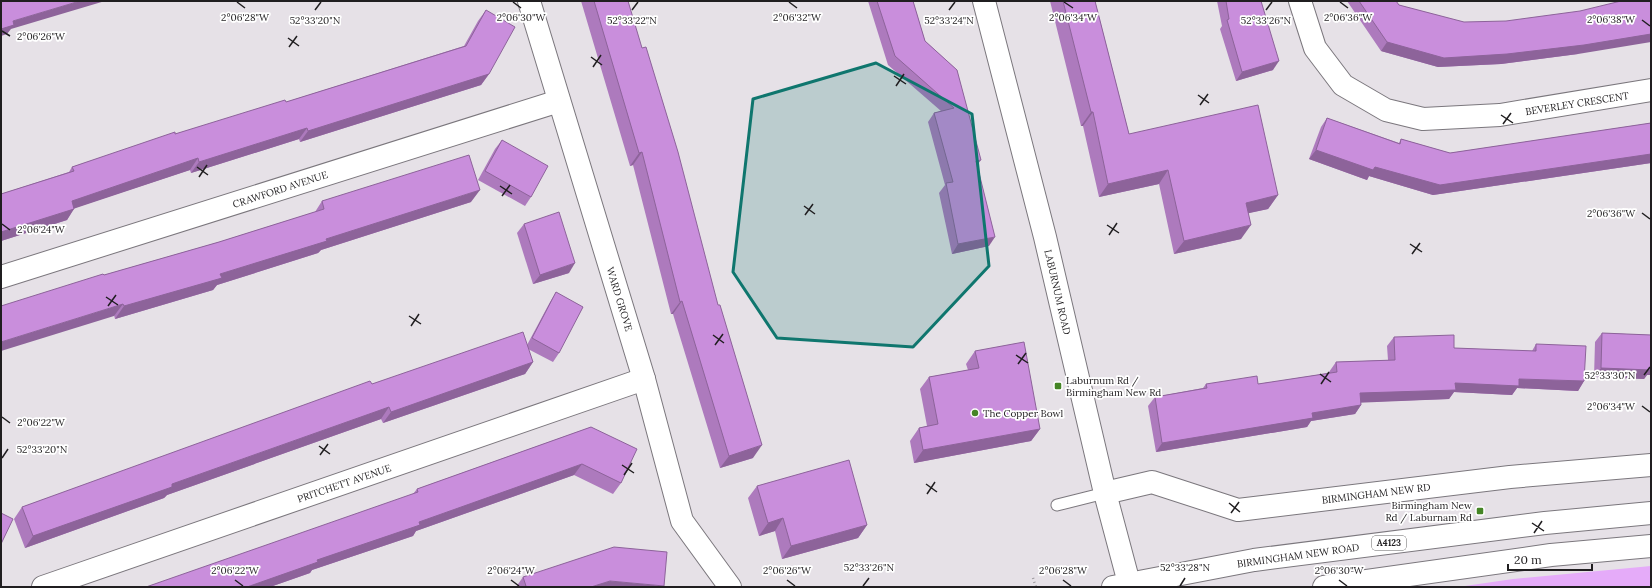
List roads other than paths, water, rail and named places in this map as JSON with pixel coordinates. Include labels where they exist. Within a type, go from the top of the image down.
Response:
[{"type":"main road","name":"WARD GROVE","points":[[529,1],[644,379],[682,521],[720,584]]},
{"type":"main road","name":"LABURNUM ROAD","points":[[984,1],[1045,237],[1105,493],[1124,586]]},
{"type":"main road","name":"BEVERLEY CRESCENT","points":[[1300,1],[1315,48],[1343,85],[1386,110],[1393,112],[1423,119],[1500,115],[1651,90]]},
{"type":"main road","name":"CRAWFORD AVENUE","points":[[1,277],[559,101]]},
{"type":"main road","name":"PRITCHETT AVENUE","points":[[43,587],[644,379]]},
{"type":"main road","name":"BIRMINGHAM NEW RD","points":[[1105,493],[1152,482],[1238,510],[1510,477],[1651,465]]},
{"type":"main road","name":"BIRMINGHAM NEW ROAD","points":[[1124,586],[1254,560],[1545,523],[1651,513]]},
{"type":"main road","points":[[1324,587],[1551,555],[1651,546]]},
{"type":"lane","points":[[1057,505],[1105,493]]},
{"type":"place","name":"Laburnum Rd / Birmingham New Rd","points":[[1058,386]]},
{"type":"place","name":"The Copper Bowl","points":[[975,413]]},
{"type":"place","name":"Birmingham New Rd / Laburnam Rd","points":[[1480,511]]}]
